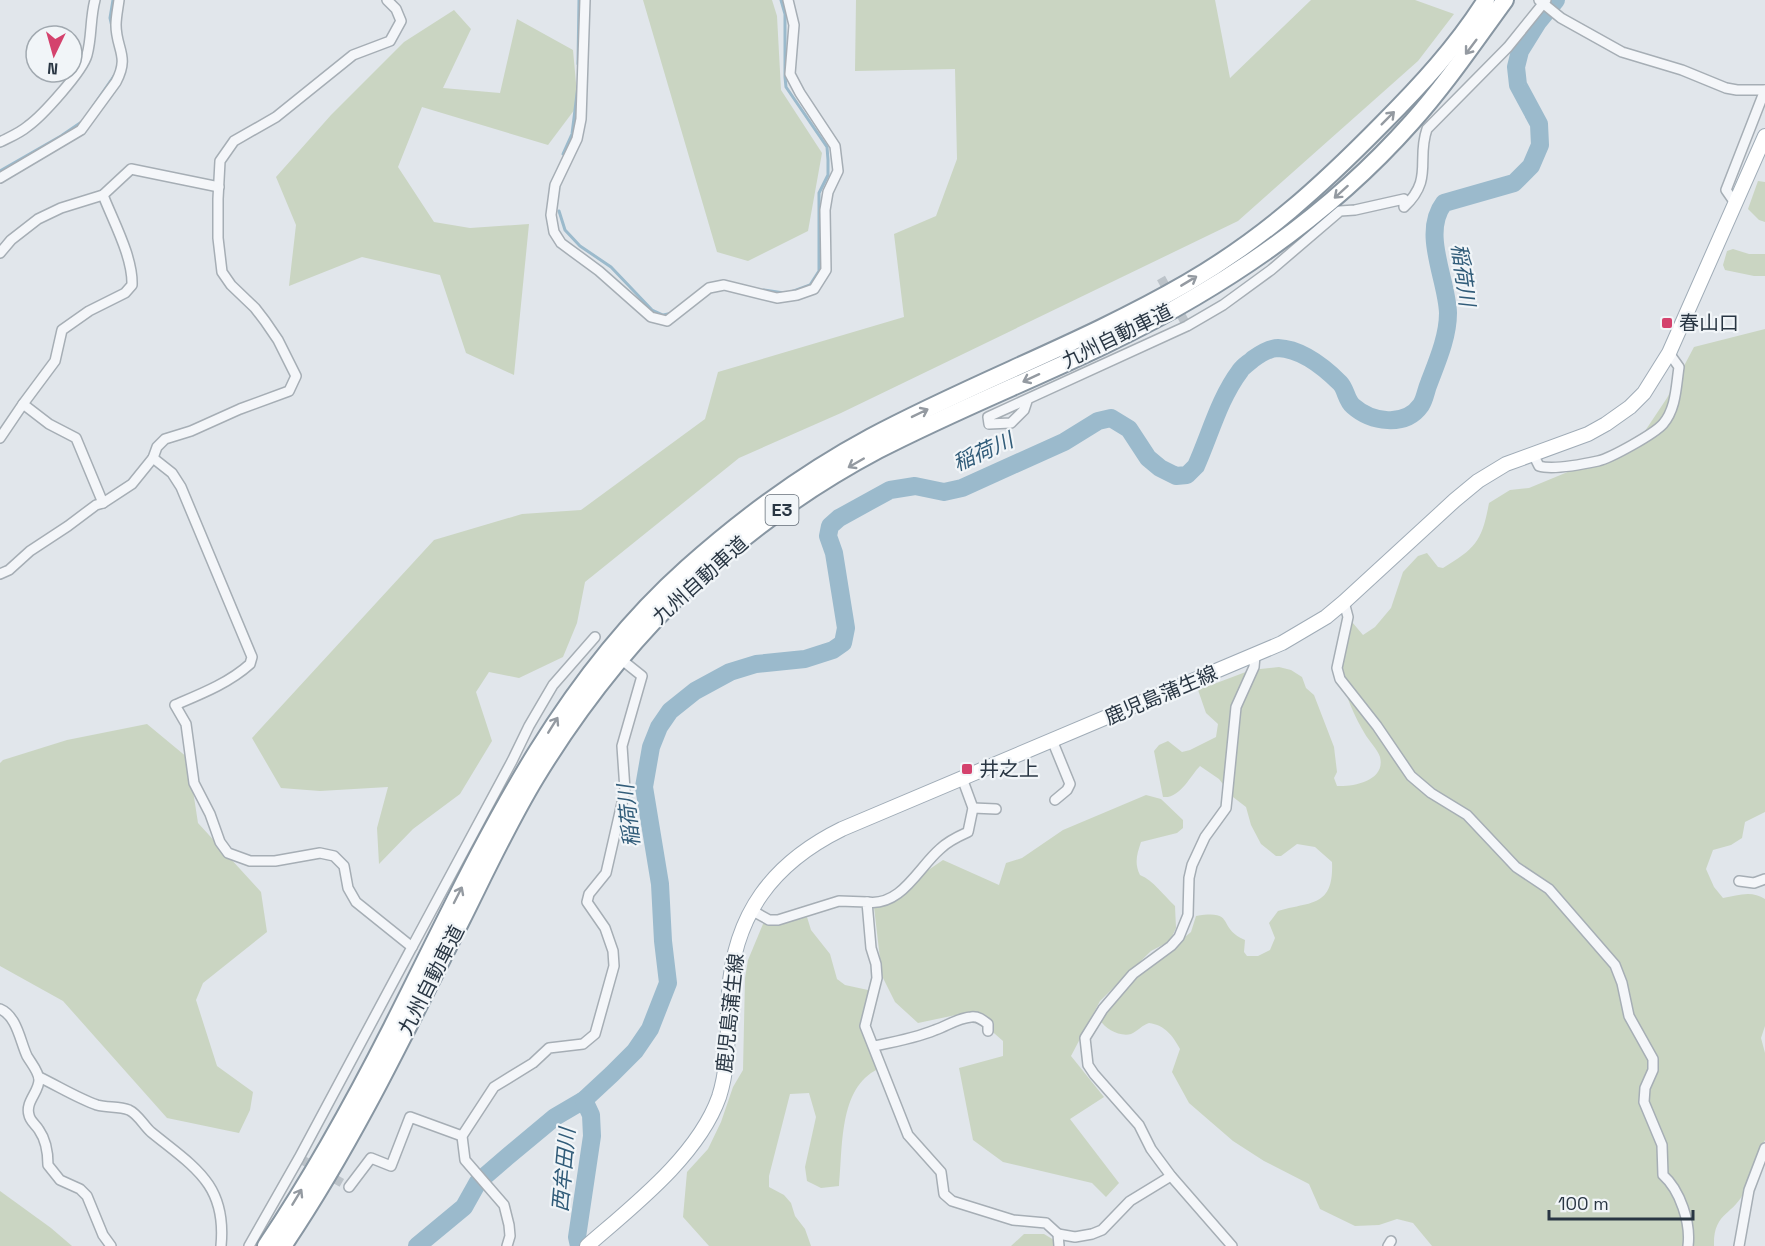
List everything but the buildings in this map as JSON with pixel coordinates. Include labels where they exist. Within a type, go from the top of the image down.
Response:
[{"type":"highway","name":"九州自動車道","points":[[266,1246],[327,1148],[390,1030],[491,830],[523,773],[565,707],[635,620],[684,571],[731,530],[785,489],[912,416],[1077,339],[1185,284],[1272,226],[1320,186],[1400,107],[1447,55],[1486,0]]},
{"type":"highway","name":"九州自動車道","points":[[283,1246],[366,1106],[535,779],[577,715],[646,628],[694,580],[740,541],[831,477],[874,452],[1152,321],[1242,268],[1292,233],[1375,161],[1414,120],[1505,0]]},
{"type":"main road","name":"鹿児島蒲生線","points":[[587,1246],[670,1170],[707,1123],[719,1097],[726,1063],[729,993],[739,937],[751,910],[780,871],[818,840],[1255,656],[1317,623],[1344,602],[1478,481],[1506,464],[1588,434],[1630,407],[1644,393],[1669,353],[1765,136]]},
{"type":"street","points":[[0,142],[30,125],[80,70],[87,56],[91,13],[95,0]]},
{"type":"street","points":[[0,178],[81,130],[117,82],[124,59],[116,26],[119,0]]},
{"type":"street","points":[[0,574],[9,570],[30,551],[96,504],[103,503],[132,484],[165,439],[191,431],[240,409],[289,391],[296,378],[278,340],[265,321],[231,285],[222,272],[218,238],[220,161],[234,141],[276,117],[353,55],[390,41],[401,21],[396,9],[387,0]]},
{"type":"street","points":[[585,0],[581,119],[577,139],[555,186],[551,215],[554,232],[561,243],[599,271],[651,317],[662,321],[671,320],[709,288],[724,285],[777,298],[797,295],[814,289],[826,270],[825,210],[828,192],[838,171],[835,146],[790,74],[794,25],[788,0]]},
{"type":"street","points":[[1027,401],[1187,326],[1223,305],[1271,270],[1340,211],[1404,199],[1404,207],[1419,188],[1424,177],[1427,129],[1508,47],[1542,1],[1561,18],[1622,52],[1682,70],[1726,88],[1765,90],[1726,190],[1735,203]]},
{"type":"street","points":[[0,253],[10,240],[38,219],[61,208],[103,195],[131,169],[219,187]]},
{"type":"street","points":[[0,438],[55,361],[62,330],[89,311],[125,292],[132,285],[132,274],[127,258],[103,195]]},
{"type":"street","points":[[1533,454],[1539,466],[1549,469],[1600,461],[1643,439],[1662,425],[1674,405],[1679,367],[1669,353]]},
{"type":"street","points":[[23,404],[48,424],[76,438],[103,503]]},
{"type":"street","points":[[153,458],[172,473],[181,487],[252,657],[250,664],[230,678],[206,692],[175,705],[186,724],[194,783],[210,814],[220,842],[228,853],[250,861],[276,861],[320,853],[334,856],[344,866],[348,888],[356,902],[412,947]]},
{"type":"street","points":[[1344,602],[1348,617],[1337,668],[1340,679],[1377,726],[1411,776],[1431,793],[1467,814],[1516,867],[1549,889],[1615,965],[1622,983],[1629,1016],[1653,1059],[1653,1070],[1645,1088],[1644,1102],[1662,1145],[1662,1175],[1671,1182],[1683,1210],[1689,1233],[1688,1246]]},
{"type":"street","points":[[249,1246],[310,1138],[529,726],[553,684],[595,637]]},
{"type":"street","points":[[1232,1246],[1171,1176],[1151,1149],[1139,1125],[1088,1065],[1085,1038],[1103,1009],[1133,974],[1171,946],[1179,937],[1188,915],[1189,878],[1192,865],[1201,843],[1226,808],[1236,707],[1254,667],[1255,656]]},
{"type":"street","points":[[507,1246],[510,1236],[504,1204],[465,1160],[462,1136],[495,1087],[533,1063],[549,1048],[583,1044],[595,1034],[614,966],[613,951],[605,928],[587,902],[589,894],[606,873],[625,790],[622,746],[642,676],[627,664]]},
{"type":"street","points":[[1052,740],[1070,783],[1067,790],[1055,800]]},
{"type":"street","points":[[751,910],[769,920],[778,920],[839,901],[876,903],[890,900],[922,871],[940,849],[953,839],[968,832],[973,808],[962,778]]},
{"type":"street","points":[[973,808],[996,809]]},
{"type":"street","points":[[1739,881],[1754,883],[1765,879]]},
{"type":"street","points":[[867,902],[867,920],[877,978],[865,1026],[908,1135],[941,1172],[944,1194],[957,1204],[1013,1220],[1046,1223],[1058,1234],[1075,1237],[1102,1230],[1130,1200],[1171,1176]]},
{"type":"street","points":[[0,1009],[5,1011],[17,1028],[26,1053],[39,1077],[39,1084],[28,1111],[41,1133],[48,1153],[48,1165],[60,1180],[80,1189],[87,1196],[103,1235],[111,1246]]},
{"type":"street","points":[[874,1046],[936,1030],[971,1017],[979,1017],[988,1024],[988,1031]]},
{"type":"street","points":[[39,1077],[99,1106],[128,1109],[148,1130],[195,1167],[212,1187],[219,1204],[222,1218],[221,1246]]},
{"type":"street","points":[[349,1187],[371,1158],[391,1166],[410,1117],[462,1136]]},
{"type":"street","points":[[1739,1246],[1746,1201],[1765,1149]]},
{"type":"street","points":[[1058,1234],[1059,1246]]},
{"type":"green space","points":[[643,0],[772,0],[777,16],[781,90],[822,153],[808,231],[748,261],[717,252]]},
{"type":"green space","points":[[856,0],[1215,0],[1230,78],[1311,0],[1415,0],[1454,14],[1418,61],[1238,221],[841,413],[739,458],[585,582],[577,623],[563,657],[519,678],[489,672],[476,692],[492,741],[460,794],[413,829],[379,864],[377,828],[388,787],[320,791],[281,788],[252,738],[434,540],[522,514],[581,510],[705,419],[718,372],[904,317],[894,234],[936,216],[957,159],[955,69],[855,71]]},
{"type":"green space","points":[[454,10],[471,29],[443,88],[500,93],[517,19],[573,50],[578,105],[548,145],[422,107],[398,167],[434,222],[470,228],[529,224],[514,375],[466,353],[440,275],[362,257],[289,286],[296,225],[276,177],[331,115],[404,42]]},
{"type":"green space","points":[[1758,181],[1765,182],[1765,222],[1759,220],[1748,209]]},
{"type":"green space","points":[[1733,249],[1749,254],[1765,254],[1765,276],[1725,270],[1723,265],[1727,251]]},
{"type":"green space","points":[[1765,329],[1765,812],[1745,822],[1742,838],[1731,845],[1713,850],[1706,869],[1714,887],[1723,898],[1750,894],[1765,899],[1765,1026],[1761,1038],[1765,1053],[1765,1140],[1745,1190],[1735,1205],[1720,1220],[1714,1246],[1432,1246],[1413,1223],[1397,1219],[1379,1225],[1355,1226],[1320,1209],[1309,1184],[1264,1161],[1233,1141],[1189,1103],[1172,1072],[1180,1049],[1164,1029],[1149,1023],[1127,1035],[1109,1029],[1100,1020],[1129,982],[1191,932],[1196,916],[1217,915],[1222,917],[1236,935],[1245,940],[1244,952],[1247,956],[1258,956],[1270,950],[1275,938],[1269,923],[1278,911],[1318,900],[1329,888],[1332,877],[1332,862],[1315,847],[1297,844],[1281,856],[1276,856],[1261,844],[1251,825],[1246,807],[1233,797],[1219,779],[1200,766],[1180,791],[1169,797],[1163,797],[1154,751],[1159,745],[1168,741],[1182,752],[1216,737],[1218,724],[1206,713],[1198,690],[1251,670],[1279,667],[1291,670],[1302,677],[1306,688],[1314,695],[1334,747],[1337,772],[1334,778],[1337,786],[1359,784],[1373,777],[1381,765],[1380,757],[1354,713],[1340,673],[1342,650],[1348,627],[1352,622],[1363,635],[1375,627],[1391,608],[1403,572],[1418,556],[1427,553],[1438,567],[1443,568],[1470,549],[1484,526],[1489,503],[1510,490],[1529,488],[1587,464],[1643,434],[1667,398],[1694,347]]},
{"type":"green space","points":[[147,724],[188,758],[198,823],[261,892],[267,932],[203,983],[196,1000],[217,1066],[253,1092],[250,1110],[239,1133],[167,1118],[63,1001],[0,966],[0,763],[3,760],[67,740]]},
{"type":"green space","points":[[1146,795],[1161,799],[1183,820],[1183,828],[1177,833],[1141,842],[1137,858],[1140,875],[1175,906],[1176,928],[1170,941],[1151,951],[1100,1001],[1071,1056],[1104,1097],[1070,1119],[1119,1183],[1106,1197],[1092,1183],[1003,1162],[973,1140],[959,1068],[1003,1056],[1003,1041],[970,1012],[918,1023],[895,1002],[882,976],[874,907],[943,860],[999,885],[1006,863],[1022,858],[1063,830]]},
{"type":"green space","points":[[807,917],[811,930],[830,954],[837,979],[845,985],[868,990],[862,1022],[878,1069],[865,1078],[849,1105],[845,1121],[839,1186],[821,1188],[807,1181],[805,1167],[816,1117],[809,1093],[790,1094],[769,1176],[769,1187],[784,1195],[791,1203],[795,1216],[805,1229],[811,1246],[709,1246],[683,1217],[687,1172],[708,1149],[721,1122],[733,1087],[743,1070],[745,978],[748,960],[763,924],[776,924]]},
{"type":"green space","points":[[0,1191],[51,1228],[72,1246],[0,1246]]},
{"type":"green space","points":[[1024,1234],[1044,1234],[1054,1240],[1055,1246],[1011,1246]]},
{"type":"waterway","points":[[112,27],[110,18],[113,0]]},
{"type":"waterway","points":[[578,64],[579,0]]},
{"type":"waterway","points":[[781,0],[785,14],[786,87],[827,147],[828,160],[828,175],[819,193],[819,271],[810,285],[791,292]]},
{"type":"waterway","name":"稲荷川","points":[[417,1246],[464,1207],[478,1182],[555,1117],[584,1100],[612,1074],[635,1051],[650,1029],[668,983],[660,884],[644,787],[651,747],[659,727],[670,711],[695,691],[730,672],[756,664],[805,659],[833,650],[843,643],[846,628],[834,553],[828,536],[830,526],[839,518],[890,490],[915,486],[944,492],[962,488],[1064,442],[1098,421],[1111,418],[1129,429],[1148,458],[1160,468],[1176,476],[1187,475],[1196,466],[1221,405],[1240,371],[1259,355],[1275,348],[1287,349],[1304,355],[1319,365],[1340,383],[1353,406],[1369,416],[1397,420],[1414,412],[1424,400],[1448,322],[1447,300],[1435,242],[1438,215],[1444,203],[1514,183],[1531,166],[1540,145],[1539,124],[1518,85],[1516,67],[1520,51],[1538,22],[1556,0]]},
{"type":"waterway","points":[[92,108],[114,76]]},
{"type":"waterway","points":[[563,154],[572,134],[578,86]]},
{"type":"waterway","points":[[0,171],[83,121]]},
{"type":"waterway","points":[[559,211],[565,230],[580,246],[611,267],[652,310],[663,315],[673,313]]},
{"type":"waterway","points":[[764,290],[784,293]]},
{"type":"waterway","name":"西牟田川","points":[[579,1246],[577,1237],[592,1136],[591,1115],[584,1100]]},
{"type":"tunnel","points":[[1161,278],[1187,326]]},
{"type":"tunnel","points":[[299,1158],[349,1187]]},
{"type":"place","name":"春山口","points":[[1667,323]]},
{"type":"place","name":"井之上","points":[[967,769]]}]
